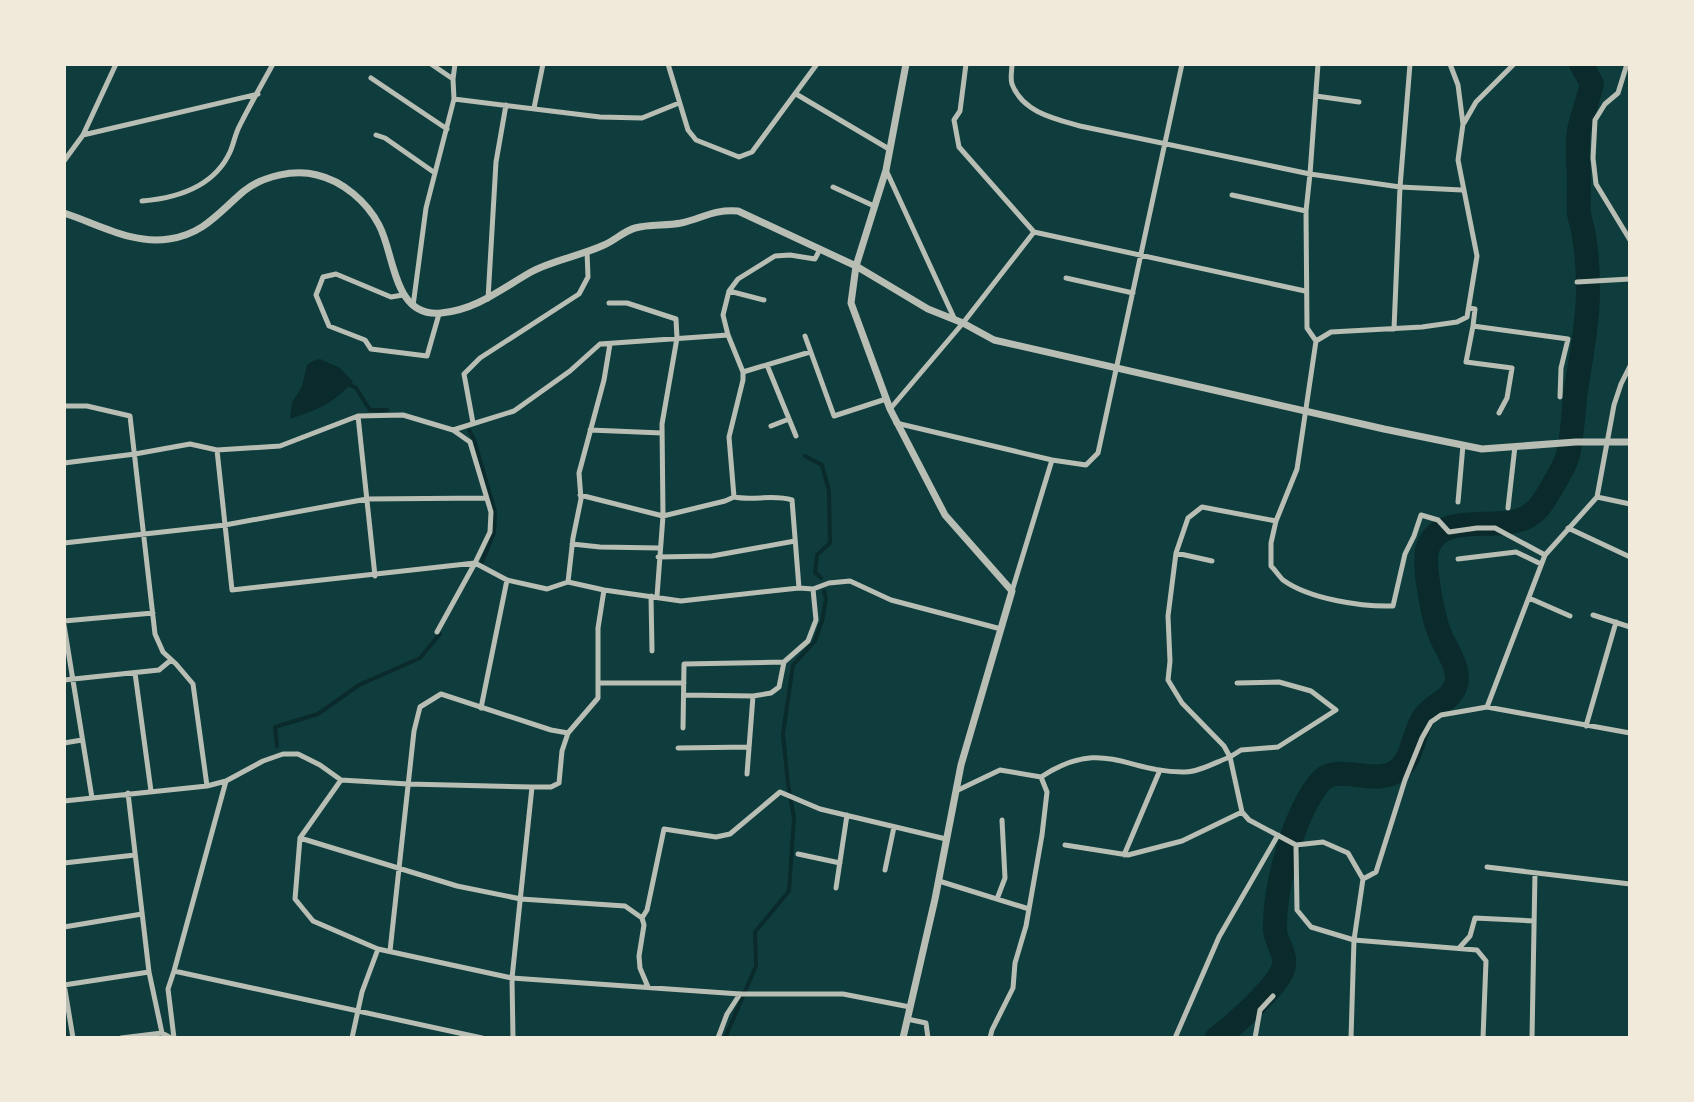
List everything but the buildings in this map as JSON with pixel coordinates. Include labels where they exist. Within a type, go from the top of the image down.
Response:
[{"type":"street","points":[[64,160],[83,135],[116,64]]},
{"type":"street","points":[[142,201],[164,199],[203,185],[226,159],[239,127],[273,64]]},
{"type":"street","points":[[431,64],[453,79]]},
{"type":"street","points":[[413,306],[426,208],[454,99],[455,64]]},
{"type":"street","points":[[534,108],[543,64]]},
{"type":"street","points":[[668,64],[688,130],[696,140],[739,157],[752,152],[817,64]]},
{"type":"street","points":[[906,64],[886,170],[856,266],[850,303],[896,423],[945,515],[1012,591]]},
{"type":"street","points":[[966,64],[960,111],[954,120],[958,147],[1034,232],[1305,291]]},
{"type":"street","points":[[1012,64],[1011,82],[1018,95],[1031,108],[1053,119],[1310,174],[1400,187],[1462,190]]},
{"type":"street","points":[[896,423],[1052,460],[1086,465],[1098,453],[1182,64]]},
{"type":"street","points":[[1318,64],[1306,211],[1305,291],[1307,328],[1317,341],[1297,469],[1276,521],[1271,543],[1270,566],[1283,580],[1321,598],[1376,607],[1393,606],[1405,554],[1421,515],[1438,520],[1449,532],[1495,528],[1545,555]]},
{"type":"street","points":[[1394,329],[1400,187],[1410,64]]},
{"type":"street","points":[[1317,341],[1331,332],[1394,329],[1457,322],[1467,317],[1477,256],[1462,190],[1458,160],[1463,124],[1458,85],[1450,64]]},
{"type":"street","points":[[1463,124],[1476,102],[1514,64]]},
{"type":"street","points":[[1627,64],[1618,93],[1605,104],[1595,120],[1593,158],[1596,184],[1629,240]]},
{"type":"street","points":[[371,78],[447,129]]},
{"type":"street","points":[[83,135],[258,94]]},
{"type":"street","points":[[796,94],[889,149]]},
{"type":"street","points":[[1316,96],[1359,102]]},
{"type":"street","points":[[454,99],[600,117],[642,118],[679,103]]},
{"type":"street","points":[[488,299],[496,162],[506,105]]},
{"type":"street","points":[[376,135],[385,138],[435,173]]},
{"type":"street","points":[[886,170],[955,320]]},
{"type":"street","points":[[64,213],[139,240],[167,240],[183,237],[201,229],[218,217],[245,190],[262,181],[277,176],[300,173],[316,174],[330,179],[355,195],[369,209],[380,227],[403,295],[413,306],[439,314],[472,306],[488,299],[533,271],[604,245],[634,228],[681,223],[721,210],[738,211],[856,266],[928,309],[994,340],[1482,449],[1576,442],[1629,442]]},
{"type":"street","points":[[833,187],[874,206]]},
{"type":"street","points":[[1232,195],[1306,211]]},
{"type":"street","points":[[890,409],[963,324],[1034,232]]},
{"type":"street","points":[[734,497],[729,437],[743,372],[728,335],[723,315],[729,291],[738,279],[775,256],[790,255],[815,259],[820,249]]},
{"type":"street","points":[[473,423],[464,374],[480,358],[579,294],[588,277],[587,251]]},
{"type":"street","points":[[403,295],[391,297],[336,274],[323,277],[316,295],[329,326],[365,340],[371,349],[427,356],[439,314]]},
{"type":"street","points":[[1066,278],[1133,293]]},
{"type":"street","points":[[1577,282],[1629,279]]},
{"type":"street","points":[[729,291],[764,300]]},
{"type":"street","points":[[609,303],[627,303],[676,319],[677,338],[662,421],[663,516],[654,596],[652,651]]},
{"type":"street","points":[[1469,308],[1475,309],[1466,362],[1512,368],[1507,398],[1499,413]]},
{"type":"street","points":[[1473,326],[1568,339],[1561,368],[1560,397]]},
{"type":"street","points":[[453,430],[514,411],[570,371],[600,344],[728,335]]},
{"type":"street","points":[[805,336],[834,416],[886,399]]},
{"type":"street","points":[[568,582],[580,495],[579,473],[604,380],[610,344]]},
{"type":"street","points":[[743,372],[810,352]]},
{"type":"street","points":[[767,365],[796,436]]},
{"type":"street","points":[[1487,707],[1545,555],[1597,496],[1614,405],[1629,366]]},
{"type":"street","points":[[64,406],[87,406],[130,416],[155,634],[163,652],[193,684],[207,786]]},
{"type":"street","points":[[64,463],[190,444],[218,450],[280,446],[358,416],[403,416],[453,430],[470,442],[491,512],[490,532],[437,632]]},
{"type":"street","points":[[358,416],[375,576]]},
{"type":"street","points":[[771,426],[789,419]]},
{"type":"street","points":[[590,430],[662,433]]},
{"type":"street","points":[[1458,502],[1463,445]]},
{"type":"street","points":[[1508,508],[1515,447]]},
{"type":"street","points":[[218,450],[232,590],[375,576],[475,563],[507,580],[547,589],[568,582],[604,590],[681,601],[799,588],[813,589],[829,583],[850,581],[891,600],[1001,628]]},
{"type":"street","points":[[903,1038],[939,881],[961,765],[1052,460]]},
{"type":"street","points":[[580,495],[663,516],[734,497],[744,499],[782,497],[792,500],[799,588]]},
{"type":"street","points":[[1597,496],[1629,504]]},
{"type":"street","points":[[64,543],[225,525],[367,499],[486,498]]},
{"type":"street","points":[[1276,521],[1202,507],[1188,518],[1176,553],[1168,616],[1170,660],[1168,680],[1182,703],[1224,746],[1230,757],[1242,812],[1249,820],[1295,844],[1323,842],[1348,853],[1363,879],[1354,940],[1351,1038]]},
{"type":"street","points":[[1568,528],[1629,557]]},
{"type":"street","points":[[658,557],[712,555],[795,541]]},
{"type":"street","points":[[572,544],[659,548]]},
{"type":"street","points":[[1458,559],[1516,552],[1541,564]]},
{"type":"street","points":[[1176,553],[1212,561]]},
{"type":"street","points":[[481,708],[507,580]]},
{"type":"street","points":[[684,695],[753,696],[771,693],[779,687],[784,662],[808,641],[816,620],[813,589]]},
{"type":"street","points":[[64,801],[207,786],[225,781],[263,761],[283,754],[298,754],[320,765],[341,780],[551,788],[559,783],[562,751],[568,733],[598,698],[598,628],[604,590]]},
{"type":"street","points":[[1528,598],[1569,616]]},
{"type":"street","points":[[92,798],[64,623],[153,613]]},
{"type":"street","points":[[1593,615],[1629,627]]},
{"type":"street","points":[[1586,726],[1616,622]]},
{"type":"street","points":[[64,680],[159,670],[171,660]]},
{"type":"street","points":[[683,728],[684,664],[784,662]]},
{"type":"street","points":[[135,673],[151,791]]},
{"type":"street","points":[[598,682],[684,683]]},
{"type":"street","points":[[956,791],[1000,770],[1041,777],[1059,765],[1092,757],[1108,757],[1160,770],[1189,772],[1230,757],[1241,750],[1278,747],[1336,710],[1311,692],[1279,682],[1237,683]]},
{"type":"street","points":[[390,951],[414,731],[420,707],[441,694],[551,730],[568,733]]},
{"type":"street","points":[[747,774],[753,696]]},
{"type":"street","points":[[1363,879],[1376,872],[1405,780],[1431,722],[1441,715],[1487,707],[1629,733]]},
{"type":"street","points":[[64,742],[82,740]]},
{"type":"street","points":[[678,748],[749,747]]},
{"type":"street","points":[[1124,855],[1160,770]]},
{"type":"street","points":[[990,1038],[1013,988],[1015,963],[1029,909],[1047,792],[1041,777]]},
{"type":"street","points":[[341,780],[300,838],[295,899],[313,921],[378,949],[512,978],[740,994],[843,994],[910,1007]]},
{"type":"street","points":[[173,1038],[168,989],[225,781]]},
{"type":"street","points":[[513,1038],[512,978],[532,786]]},
{"type":"street","points":[[642,918],[647,910],[664,829],[716,837],[730,834],[780,792],[819,808],[946,839]]},
{"type":"street","points":[[128,793],[149,972],[162,1033]]},
{"type":"street","points":[[1065,844],[1124,855],[1144,852],[1182,841],[1242,812]]},
{"type":"street","points":[[836,888],[847,815]]},
{"type":"street","points":[[997,899],[1005,878],[1002,820]]},
{"type":"street","points":[[885,870],[894,827]]},
{"type":"street","points":[[1175,1038],[1219,937],[1280,836]]},
{"type":"street","points":[[300,838],[457,886],[521,899],[625,906],[642,918],[644,925],[639,962],[648,987]]},
{"type":"street","points":[[1295,844],[1297,910],[1311,927],[1354,940],[1477,950],[1486,961],[1483,1038]]},
{"type":"street","points":[[798,854],[840,862]]},
{"type":"street","points":[[64,863],[135,855]]},
{"type":"street","points":[[1487,867],[1629,884]]},
{"type":"street","points":[[1532,1038],[1535,873]]},
{"type":"street","points":[[939,881],[1029,909]]},
{"type":"street","points":[[64,927],[142,914]]},
{"type":"street","points":[[1460,947],[1470,936],[1475,918],[1534,921]]},
{"type":"street","points":[[352,1038],[362,992],[378,949]]},
{"type":"street","points":[[174,971],[482,1038]]},
{"type":"street","points":[[73,1038],[64,984],[149,972]]},
{"type":"street","points":[[718,1038],[734,1000],[740,994]]},
{"type":"street","points":[[1255,1038],[1260,1010],[1273,996]]},
{"type":"street","points":[[908,1019],[926,1023],[928,1038]]},
{"type":"street","points":[[121,1038],[162,1033],[173,1038]]},
{"type":"water","points":[[320,359],[340,368],[353,382],[324,405],[290,419],[292,403],[302,386],[307,365]]},
{"type":"waterway","points":[[1217,1038],[1264,996],[1283,969],[1283,954],[1275,930],[1277,896],[1291,840],[1312,793],[1322,780],[1331,775],[1380,776],[1389,775],[1398,770],[1410,753],[1417,730],[1424,717],[1454,690],[1456,671],[1437,626],[1429,590],[1426,565],[1428,547],[1435,536],[1445,529],[1471,524],[1513,522],[1530,515],[1544,500],[1567,459],[1588,302],[1587,256],[1579,216],[1578,143],[1579,130],[1592,84],[1581,64]]},
{"type":"waterway","points":[[350,385],[356,388],[370,410],[387,410]]},
{"type":"waterway","points":[[469,430],[474,439],[495,512],[494,533],[482,562]]},
{"type":"waterway","points":[[805,456],[822,465],[829,491],[830,543],[817,555],[815,572],[821,578]]},
{"type":"waterway","points":[[725,1038],[756,966],[755,932],[789,891],[794,818],[783,734],[793,665],[815,641],[826,599],[824,591]]},
{"type":"waterway","points":[[277,746],[275,727],[318,714],[359,685],[420,658],[440,634]]}]
